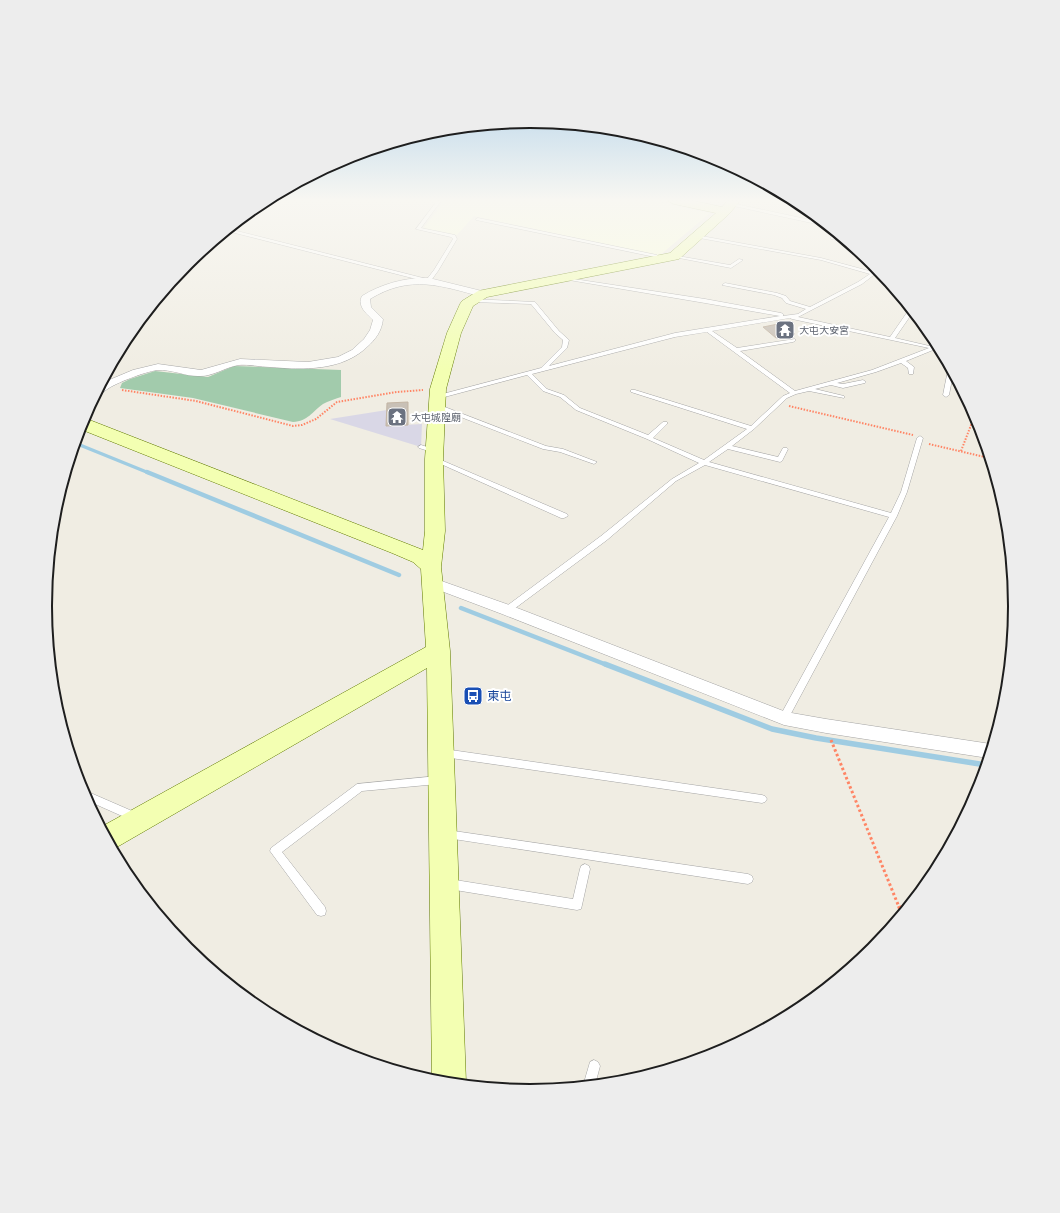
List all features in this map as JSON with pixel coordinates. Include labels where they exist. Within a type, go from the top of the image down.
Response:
[{"type":"street","points":[[449,1077],[442,766],[438,652],[432,575],[435,531],[430,452],[437,398],[454,333],[467,304],[478,297],[560,278],[667,258]]},
{"type":"street","points":[[105,388],[148,369],[159,367],[201,373],[209,372],[230,363],[240,362],[323,365],[342,360],[365,345],[372,336],[378,324],[378,319],[368,309],[364,302],[364,298],[373,293],[409,283],[428,281],[478,297]]},
{"type":"street","points":[[87,426],[400,548],[420,557],[432,575],[507,610],[784,718],[826,726],[986,750]]},
{"type":"street","points":[[111,836],[438,652]]},
{"type":"lane","points":[[336,258],[428,281],[444,258]]},
{"type":"lane","points":[[667,258],[731,267],[741,260]]},
{"type":"lane","points":[[813,258],[872,273]]},
{"type":"lane","points":[[437,398],[675,335],[799,315],[860,283],[872,273]]},
{"type":"lane","points":[[560,278],[705,301],[930,347]]},
{"type":"lane","points":[[725,285],[775,294],[784,297],[788,302],[811,309]]},
{"type":"lane","points":[[478,297],[533,303],[557,332],[566,340],[565,347],[543,369]]},
{"type":"lane","points":[[892,338],[908,315]]},
{"type":"lane","points":[[708,330],[794,393]]},
{"type":"lane","points":[[737,350],[793,340]]},
{"type":"lane","points":[[507,610],[604,538],[674,480],[704,463],[752,428],[785,398],[794,393],[832,383],[932,350]]},
{"type":"lane","points":[[902,361],[911,367],[911,373]]},
{"type":"lane","points":[[528,373],[545,390],[562,396],[578,409],[649,438],[704,463],[893,516]]},
{"type":"lane","points":[[946,395],[949,378]]},
{"type":"lane","points":[[832,383],[843,386],[863,382]]},
{"type":"lane","points":[[810,389],[842,397]]},
{"type":"lane","points":[[634,391],[752,428]]},
{"type":"lane","points":[[437,398],[545,448],[561,450],[594,462]]},
{"type":"lane","points":[[649,438],[666,423]]},
{"type":"lane","points":[[784,718],[893,516],[904,492],[920,438]]},
{"type":"lane","points":[[727,446],[780,460],[785,449]]},
{"type":"lane","points":[[430,452],[564,516]]},
{"type":"lane","points":[[321,911],[275,850],[360,787],[442,766],[762,799]]},
{"type":"lane","points":[[92,798],[139,819]]},
{"type":"lane","points":[[443,833],[748,879]]},
{"type":"lane","points":[[444,884],[577,904],[585,869]]},
{"type":"lane","points":[[590,1080],[594,1066]]},
{"type":"path","points":[[103,390],[196,401],[293,426],[302,425],[316,419],[337,402],[348,399],[397,392],[437,398]]},
{"type":"path","points":[[779,404],[908,433],[930,444],[984,457]]},
{"type":"path","points":[[962,451],[972,423]]},
{"type":"path","points":[[826,726],[900,909]]},
{"type":"shaded area","points":[[234,366],[341,370],[341,397],[323,404],[310,416],[293,422],[193,398],[120,388],[122,383],[130,379],[155,371],[208,377]]},
{"type":"shaded area","points":[[387,410],[386,426],[422,424],[421,447],[330,419]]},
{"type":"building","points":[[783,323],[795,334],[776,338],[763,327]]},
{"type":"building","name":"大屯城隍廟","points":[[408,402],[408,425],[386,426],[387,403]]},
{"type":"waterway","points":[[80,445],[149,473]]},
{"type":"waterway","points":[[147,472],[399,575]]},
{"type":"waterway","points":[[461,608],[607,665]]},
{"type":"waterway","points":[[605,664],[772,729],[816,738],[981,764]]},
{"type":"place","name":"大屯大安宮","points":[[785,330]]},
{"type":"place","name":"大屯城隍廟","points":[[397,417]]},
{"type":"place","name":"東屯","points":[[473,696]]}]
